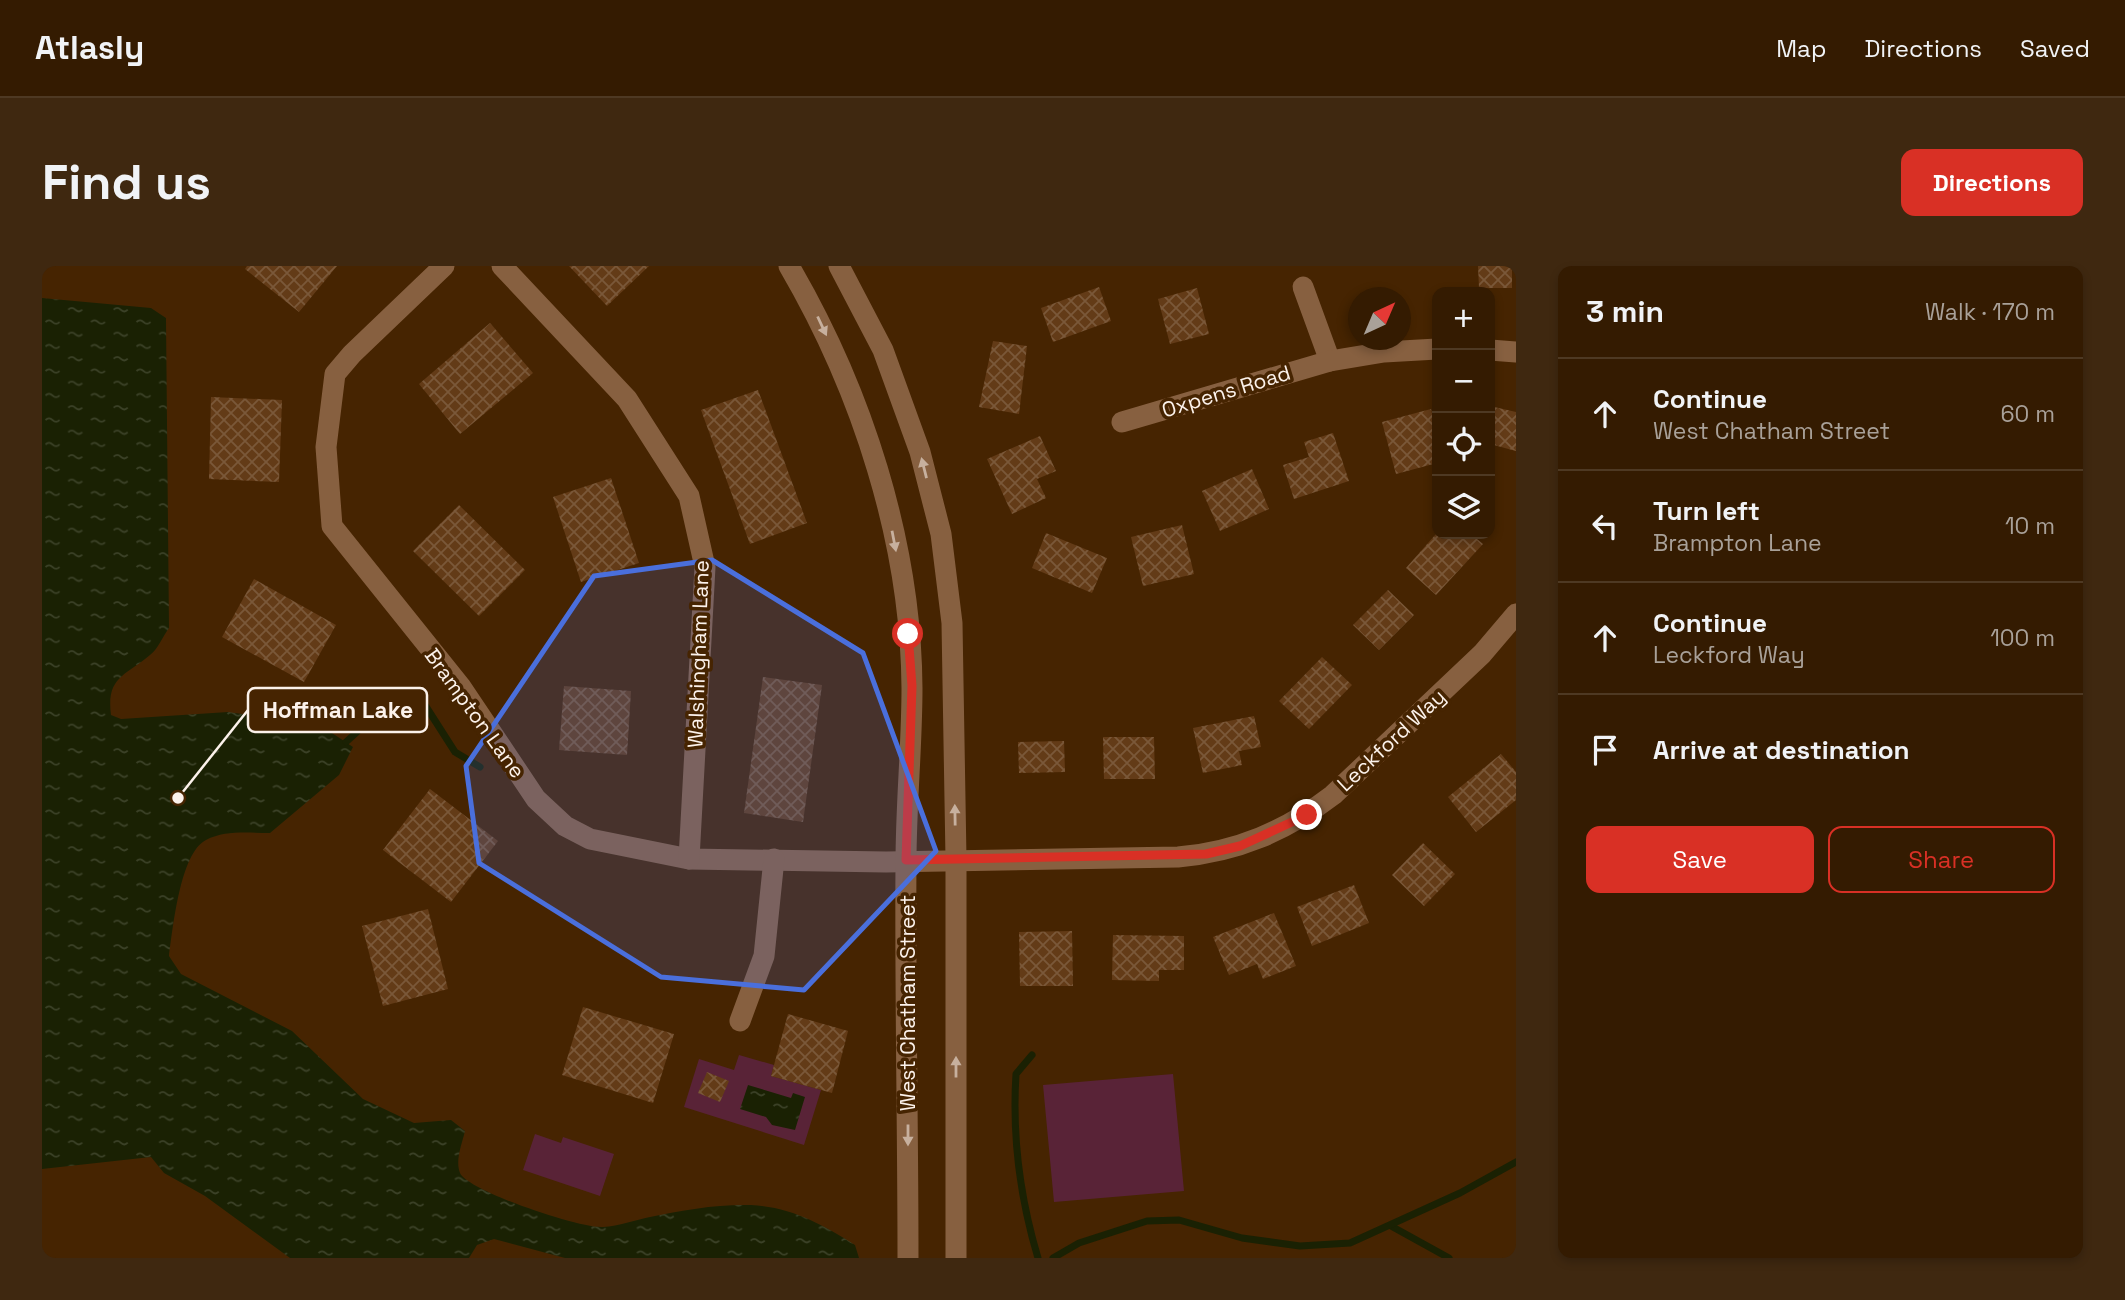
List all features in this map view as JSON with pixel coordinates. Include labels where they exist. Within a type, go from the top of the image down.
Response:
[{"type":"street","name":"Brampton Lane","points":[[444,266],[352,354],[335,374],[326,447],[332,526],[461,687],[536,799],[565,826],[590,839],[689,859],[956,859]]},
{"type":"street","name":"Walshingham Lane","points":[[502,266],[627,399],[689,496],[705,567],[689,859]]},
{"type":"street","name":"West Chatham Street","points":[[789,266],[814,310],[853,397],[871,449],[897,556],[912,686],[906,860],[908,1258]]},
{"type":"street","points":[[839,266],[883,350],[920,452],[941,534],[952,623],[956,859],[956,1258]]},
{"type":"street","points":[[1303,287],[1329,360]]},
{"type":"street","name":"Oxpens Road","points":[[1122,422],[1329,360],[1384,352],[1432,349]]},
{"type":"street","points":[[1495,350],[1516,352]]},
{"type":"street","name":"Leckford Way","points":[[956,859],[1197,855],[1240,846],[1274,833],[1307,815],[1333,795],[1482,654],[1516,614]]},
{"type":"street","points":[[740,1021],[764,956],[774,859]]},
{"type":"highlighted area","points":[[712,560],[863,653],[936,851],[804,990],[661,977],[479,863],[466,766],[594,576]]},
{"type":"shaded area","points":[[739,1055],[774,1065],[771,1076],[821,1090],[804,1145],[684,1107],[699,1059],[734,1070]]},
{"type":"shaded area","points":[[1173,1074],[1184,1191],[1054,1202],[1043,1085]]},
{"type":"shaded area","points":[[535,1134],[561,1143],[563,1137],[614,1154],[600,1196],[523,1170]]},
{"type":"water","points":[[42,298],[151,308],[166,318],[169,628],[153,652],[115,684],[110,702],[111,715],[121,719],[228,712],[320,725],[353,747],[339,775],[270,833],[221,835],[206,840],[197,848],[179,892],[169,956],[181,974],[292,1031],[363,1099],[414,1123],[451,1120],[465,1131],[459,1157],[460,1173],[468,1181],[503,1199],[550,1216],[603,1227],[700,1208],[766,1206],[793,1213],[830,1230],[855,1245],[859,1258],[565,1258],[494,1239],[477,1245],[469,1258],[290,1258],[205,1196],[164,1173],[151,1157],[42,1169]]},
{"type":"water","points":[[748,1085],[791,1098],[793,1093],[805,1097],[795,1130],[772,1125],[766,1117],[740,1109]]},
{"type":"building","points":[[247,266],[337,266],[299,312],[245,269]]},
{"type":"building","points":[[569,266],[649,266],[607,306]]},
{"type":"building","points":[[1478,266],[1512,266],[1512,288],[1479,287]]},
{"type":"building","points":[[1099,287],[1111,321],[1053,342],[1041,308]]},
{"type":"building","points":[[1197,288],[1209,334],[1170,344],[1158,299]]},
{"type":"building","points":[[490,323],[533,373],[460,434],[419,384]]},
{"type":"building","points":[[993,341],[1027,346],[1019,414],[979,407]]},
{"type":"building","points":[[758,390],[807,523],[750,544],[701,410]]},
{"type":"building","points":[[211,397],[282,400],[279,482],[209,479]]},
{"type":"building","points":[[1495,407],[1516,412],[1516,451],[1495,445]]},
{"type":"building","points":[[1431,409],[1432,464],[1396,474],[1382,422]]},
{"type":"building","points":[[1333,433],[1349,481],[1294,499],[1283,465],[1309,457],[1304,442]]},
{"type":"building","points":[[1040,436],[1056,471],[1037,479],[1046,498],[1012,514],[987,459]]},
{"type":"building","points":[[1252,469],[1269,509],[1220,531],[1202,491]]},
{"type":"building","points":[[611,478],[639,563],[581,582],[553,497]]},
{"type":"building","points":[[459,505],[525,570],[479,616],[413,551]]},
{"type":"building","points":[[1182,525],[1194,574],[1143,586],[1131,537]]},
{"type":"building","points":[[1046,533],[1107,558],[1092,593],[1032,568]]},
{"type":"building","points":[[1432,539],[1477,539],[1483,544],[1436,595],[1406,568]]},
{"type":"building","points":[[254,579],[336,625],[304,682],[222,637]]},
{"type":"building","points":[[1388,590],[1414,615],[1379,650],[1353,625]]},
{"type":"building","points":[[1322,657],[1352,685],[1309,729],[1279,701]]},
{"type":"building","points":[[763,677],[822,685],[803,822],[744,813]]},
{"type":"building","points":[[564,686],[631,691],[627,755],[559,750]]},
{"type":"building","points":[[1254,716],[1261,747],[1239,751],[1242,765],[1203,773],[1193,728]]},
{"type":"building","points":[[1103,737],[1154,737],[1155,779],[1104,779]]},
{"type":"building","points":[[1064,741],[1065,772],[1019,773],[1018,742]]},
{"type":"building","points":[[1501,754],[1516,772],[1516,800],[1476,832],[1448,797]]},
{"type":"building","points":[[430,789],[498,841],[451,902],[383,850]]},
{"type":"building","points":[[1423,843],[1455,874],[1424,906],[1392,875]]},
{"type":"building","points":[[1354,885],[1369,923],[1312,946],[1297,907]]},
{"type":"building","points":[[428,909],[448,989],[383,1006],[362,926]]},
{"type":"building","points":[[1274,913],[1296,966],[1263,979],[1257,964],[1229,975],[1213,937]]},
{"type":"building","points":[[1072,931],[1073,986],[1020,986],[1019,932]]},
{"type":"building","points":[[1113,935],[1184,936],[1184,970],[1159,970],[1159,981],[1112,980]]},
{"type":"building","points":[[583,1007],[674,1034],[653,1103],[562,1075]]},
{"type":"building","points":[[788,1014],[848,1031],[832,1093],[771,1076]]},
{"type":"building","points":[[707,1072],[729,1081],[720,1102],[698,1093]]},
{"type":"waterway","points":[[365,728],[409,705],[425,705],[455,752],[480,767]]},
{"type":"waterway","points":[[346,742],[357,732]]},
{"type":"waterway","points":[[1032,1055],[1016,1074],[1015,1121],[1022,1190],[1038,1258]]},
{"type":"waterway","points":[[1053,1258],[1079,1243],[1147,1221],[1179,1220],[1242,1238],[1300,1246],[1350,1243],[1460,1193],[1516,1162]]},
{"type":"waterway","points":[[1391,1226],[1449,1258]]},
{"type":"place","name":"Hoffman Lake","points":[[178,798]]},
{"type":"route","points":[[908,634],[912,686],[906,860],[1178,857],[1206,854],[1240,846],[1274,833],[1307,815]]}]
